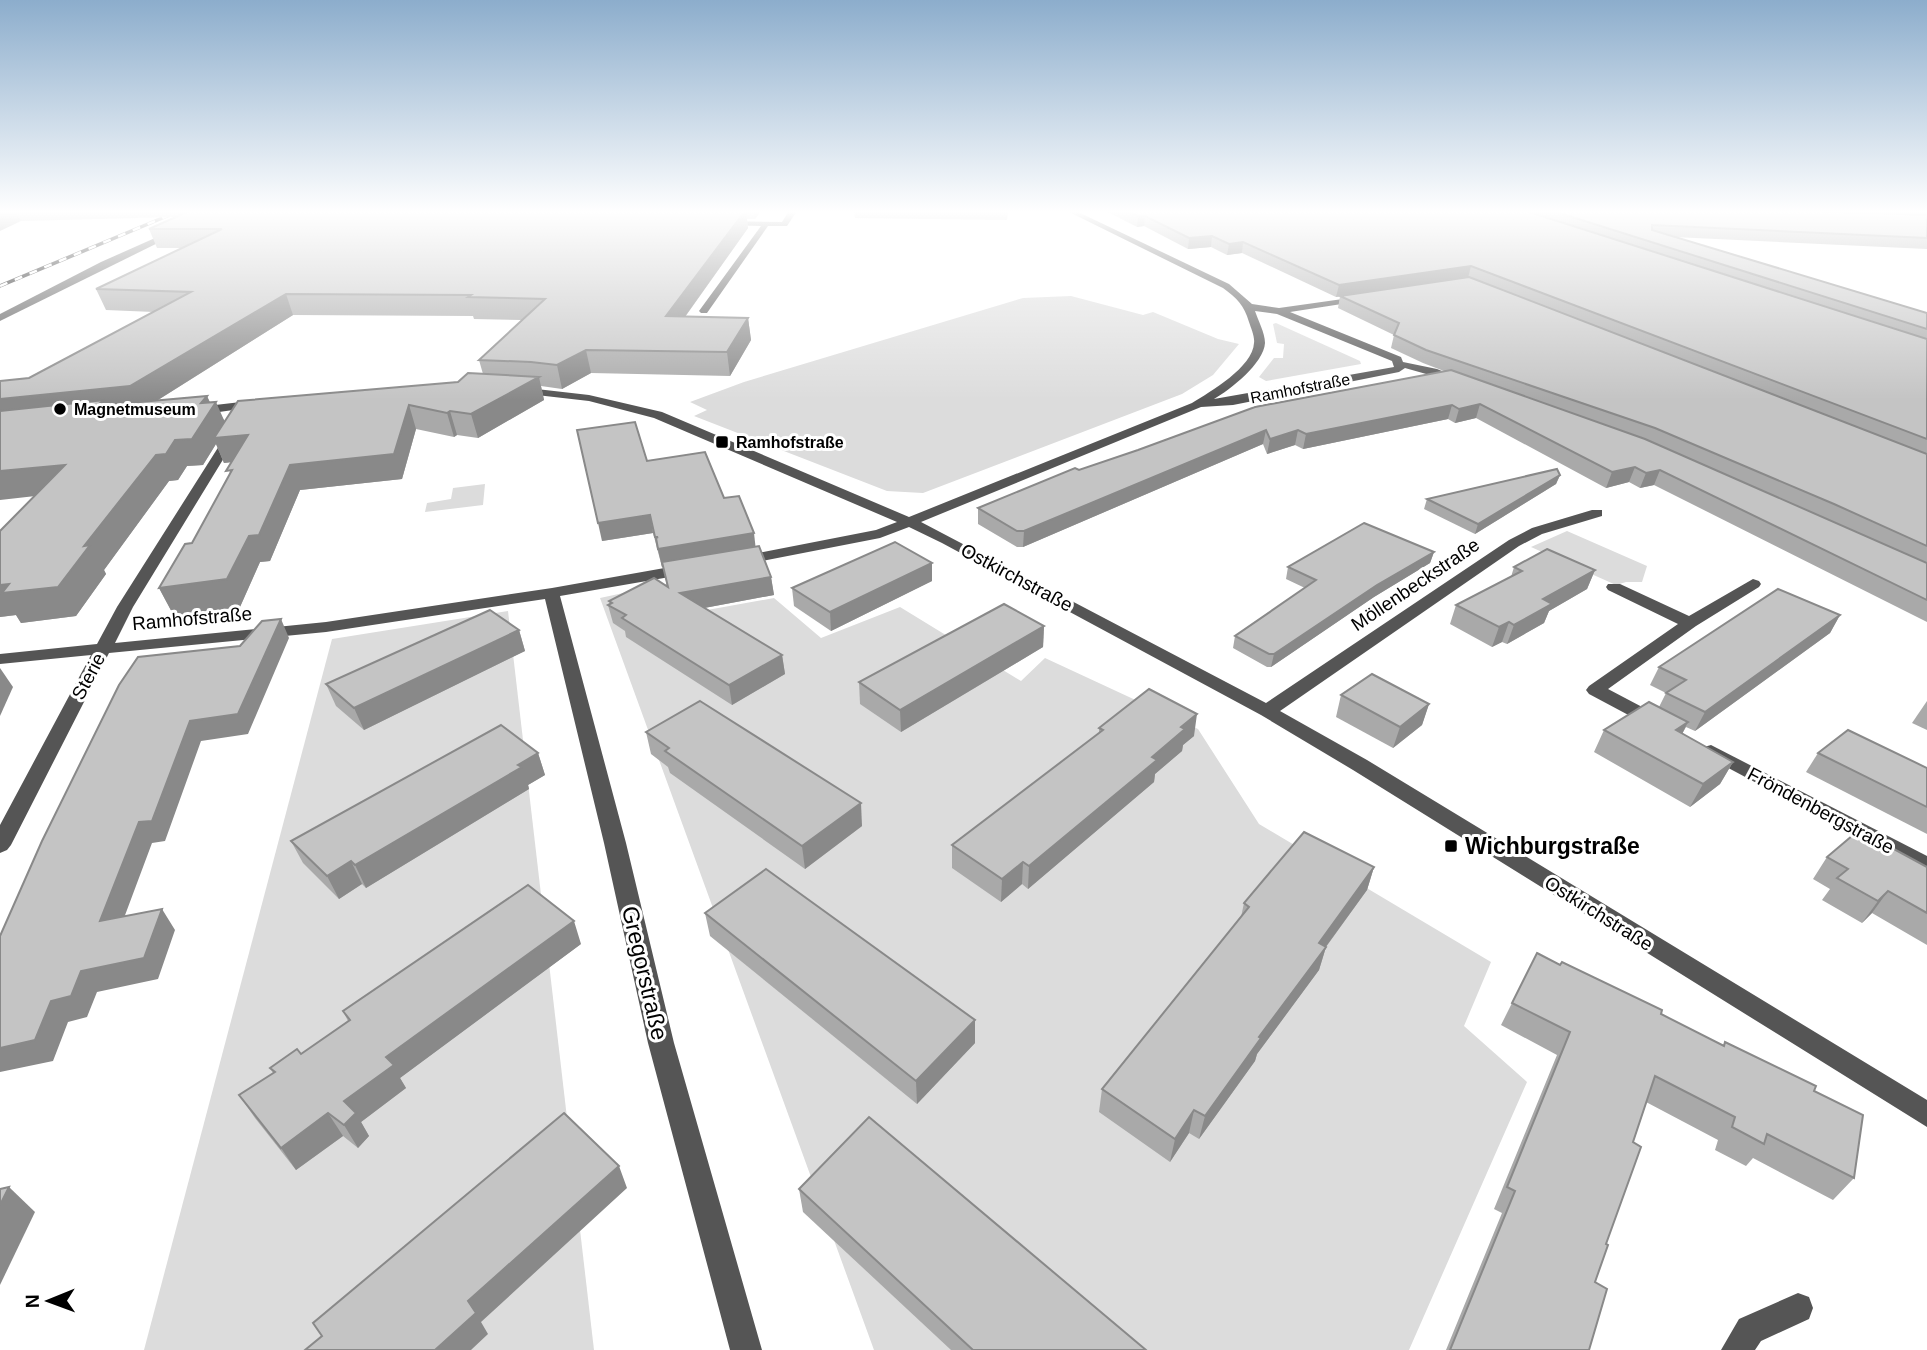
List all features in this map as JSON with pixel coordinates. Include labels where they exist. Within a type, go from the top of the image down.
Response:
[{"type":"street","points":[[0,318],[83,274]]},
{"type":"street","points":[[704,311],[730,274]]},
{"type":"street","points":[[1201,274],[1226,286],[1249,307],[1279,312],[1397,359],[1399,364],[1433,371],[1470,385]]},
{"type":"street","points":[[1279,312],[1367,298]]},
{"type":"street","name":"Ramhofstraße","points":[[725,563],[880,534],[1196,405],[1227,387],[1256,355],[1260,342],[1249,307]]},
{"type":"street","name":"Ramhofstraße","points":[[1196,405],[1233,401],[1399,369],[1399,364]]},
{"type":"street","name":"Ostkirchstraße","points":[[510,390],[589,398],[658,415],[908,522],[1099,620],[1360,765],[1927,1115]]},
{"type":"street","points":[[182,412],[277,402]]},
{"type":"street","name":"Sterie","points":[[0,845],[103,648],[250,405]]},
{"type":"street","name":"Möllenbeckstraße","points":[[1267,711],[1514,543],[1537,531],[1597,513]]},
{"type":"street","name":"Ramhofstraße","points":[[0,659],[326,627],[552,593],[699,567]]},
{"type":"street","points":[[1669,729],[1595,690],[1690,623],[1753,584]]},
{"type":"street","points":[[1614,587],[1690,623]]},
{"type":"street","name":"Gregorstraße","points":[[552,593],[558,626],[615,843],[661,1043],[746,1350]]},
{"type":"street","name":"Fröndenbergstraße","points":[[1693,742],[1927,866]]},
{"type":"street","points":[[1737,1350],[1750,1330],[1798,1308]]},
{"type":"shaded area","points":[[1071,296],[1143,315],[1153,312],[1218,339],[1239,344],[1213,375],[1182,394],[923,493],[887,491],[694,416],[707,410],[690,402],[744,382],[1023,298]]},
{"type":"shaded area","points":[[1273,324],[1360,361],[1361,364],[1266,381],[1259,377],[1274,358],[1283,358],[1284,344],[1277,343]]},
{"type":"shaded area","points":[[485,484],[483,505],[425,512],[427,503],[451,499],[453,488]]},
{"type":"shaded area","points":[[1567,531],[1647,566],[1642,582],[1616,585],[1531,547]]},
{"type":"shaded area","points":[[679,581],[696,612],[774,598],[821,638],[900,607],[1021,681],[1045,658],[1198,729],[1259,824],[1491,962],[1464,1026],[1527,1082],[1409,1350],[874,1350],[600,598]]},
{"type":"shaded area","points":[[508,611],[594,1350],[144,1350],[332,639]]},
{"type":"building","points":[[128,274],[698,274],[666,316],[748,318],[727,352],[586,350],[557,365],[479,360],[545,299],[468,297],[471,295],[286,294],[130,386],[0,399],[0,381],[29,378],[191,292],[96,289]]},
{"type":"building","points":[[1314,274],[1415,274],[1339,285]]},
{"type":"building","points":[[1492,274],[1723,274],[1927,339],[1927,439]]},
{"type":"building","points":[[1753,274],[1798,274],[1927,313],[1927,329]]},
{"type":"building","points":[[1469,277],[1927,454],[1927,546],[1655,428],[1426,350],[1394,335],[1399,323],[1340,296]]},
{"type":"building","points":[[1451,370],[1645,439],[1927,563],[1927,600],[1660,470],[1646,473],[1635,467],[1612,472],[1480,404],[1459,409],[1452,405],[1306,434],[1298,430],[1270,439],[1266,430],[1024,531],[1017,531],[978,508],[1075,468],[1079,470],[1255,407]]},
{"type":"building","points":[[468,373],[539,377],[471,414],[450,411],[447,413],[409,405],[394,454],[290,465],[259,535],[249,536],[227,579],[159,588],[185,544],[192,543],[232,470],[226,471],[248,435],[214,438],[238,401],[458,382]]},
{"type":"building","points":[[207,396],[201,403],[216,402],[192,439],[175,440],[166,454],[156,455],[84,546],[90,545],[58,587],[2,593],[9,584],[0,585],[0,531],[65,465],[0,471],[0,411],[105,400],[95,406]]},
{"type":"building","points":[[635,422],[647,461],[705,452],[724,498],[739,496],[754,533],[658,549],[658,537],[655,537],[650,515],[598,523],[577,430]]},
{"type":"building","points":[[1557,469],[1560,475],[1478,524],[1427,499]]},
{"type":"building","points":[[1364,523],[1434,552],[1377,585],[1274,654],[1235,636],[1316,580],[1288,567]]},
{"type":"building","points":[[895,542],[932,563],[830,612],[792,588]]},
{"type":"building","points":[[759,546],[771,577],[680,593],[782,655],[729,685],[622,618],[626,615],[608,605],[612,603],[609,601],[654,578],[668,587],[662,562]]},
{"type":"building","points":[[1547,549],[1595,570],[1543,599],[1552,604],[1514,625],[1509,622],[1499,627],[1456,605],[1522,571],[1514,567]]},
{"type":"building","points":[[1778,589],[1840,615],[1705,712],[1666,693],[1686,680],[1659,667]]},
{"type":"building","points":[[1004,604],[1044,626],[900,710],[859,682]]},
{"type":"building","points":[[490,610],[519,630],[354,708],[326,684]]},
{"type":"building","points":[[281,619],[238,714],[190,721],[152,821],[139,822],[100,921],[162,909],[144,958],[81,971],[71,996],[51,1001],[35,1040],[0,1048],[0,936],[42,841],[119,685],[138,657],[240,646],[262,621]]},
{"type":"building","points":[[1372,674],[1429,704],[1400,727],[1341,695]]},
{"type":"building","points":[[1149,689],[1197,714],[1181,727],[1185,729],[1152,757],[1157,760],[1029,866],[1023,862],[1002,879],[952,845],[1103,730],[1099,728]]},
{"type":"building","points":[[700,701],[861,803],[802,846],[665,751],[669,748],[646,732]]},
{"type":"building","points":[[1649,702],[1688,722],[1676,730],[1733,762],[1703,784],[1604,730]]},
{"type":"building","points":[[501,725],[538,753],[518,765],[522,767],[355,865],[351,861],[327,876],[291,841]]},
{"type":"building","points":[[1848,730],[1927,768],[1927,807],[1818,753]]},
{"type":"building","points":[[1859,830],[1927,867],[1927,913],[1888,891],[1878,901],[1837,878],[1848,869],[1827,857]]},
{"type":"building","points":[[1304,832],[1374,867],[1319,943],[1326,947],[1205,1116],[1194,1110],[1175,1139],[1102,1089],[1249,907],[1244,903]]},
{"type":"building","points":[[766,869],[975,1020],[916,1081],[705,913]]},
{"type":"building","points":[[528,885],[574,921],[386,1057],[394,1065],[344,1101],[356,1113],[344,1125],[328,1113],[281,1148],[239,1095],[275,1072],[270,1068],[297,1049],[301,1054],[350,1020],[343,1011]]},
{"type":"building","points":[[1537,953],[1560,965],[1562,962],[1662,1010],[1661,1014],[1724,1046],[1725,1042],[1816,1086],[1814,1091],[1863,1115],[1854,1178],[1767,1134],[1764,1144],[1732,1127],[1735,1117],[1655,1076],[1633,1142],[1641,1147],[1595,1282],[1607,1289],[1589,1350],[1450,1350],[1515,1191],[1507,1187],[1570,1032],[1512,1003]]},
{"type":"building","points":[[564,1113],[619,1166],[468,1301],[476,1313],[435,1350],[305,1350],[322,1336],[313,1323]]},
{"type":"building","points":[[869,1117],[1146,1350],[973,1350],[799,1189]]},
{"type":"building","points":[[9,1187],[0,1205],[0,1189]]},
{"type":"railway","points":[[0,286],[29,274]]},
{"type":"place","name":"Magnetmuseum","points":[[60,409]]},
{"type":"place","name":"Ramhofstraße","points":[[722,442]]},
{"type":"place","name":"Wichburgstraße","points":[[1451,846]]}]
